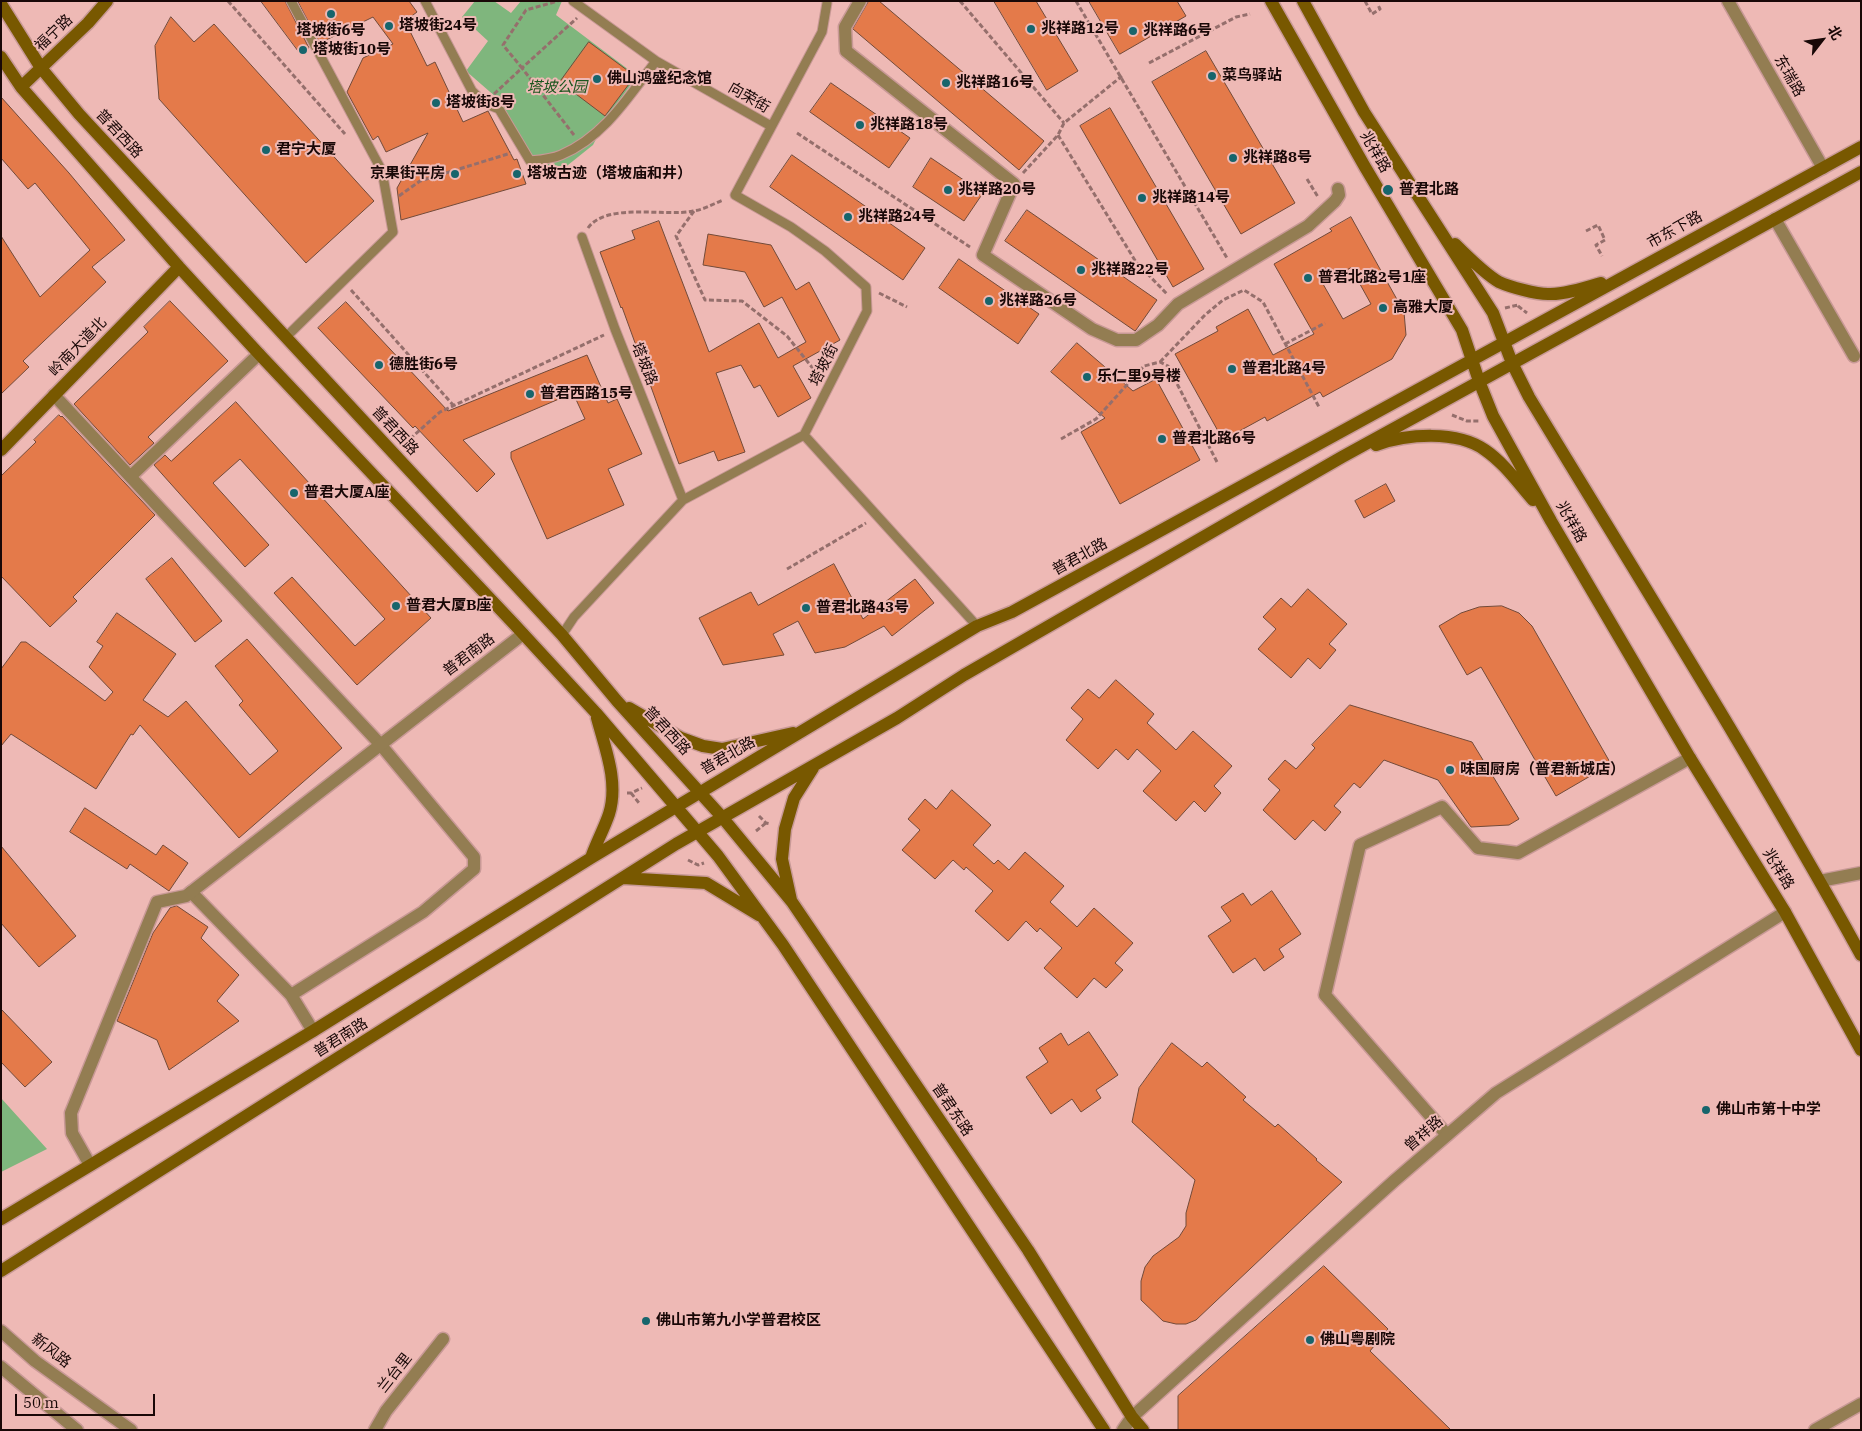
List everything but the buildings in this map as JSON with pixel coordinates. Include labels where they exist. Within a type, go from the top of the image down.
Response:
[{"type":"main road","name":"福宁路","points":[[21,88],[88,23],[107,1]]},
{"type":"main road","name":"兆祥路","points":[[1270,1],[1365,167],[1462,330],[1493,416],[1551,521],[1690,758],[1785,912],[1861,1050]]},
{"type":"main road","name":"兆祥路","points":[[1303,1],[1364,112],[1493,314],[1512,363],[1529,397],[1717,707],[1820,881],[1861,955]]},
{"type":"main road","name":"普君西路","points":[[1,4],[41,68],[79,114],[562,634],[617,701],[722,817]]},
{"type":"main road","points":[[1,57],[21,88],[179,267],[596,713],[718,856],[764,918],[1104,1430]]},
{"type":"main road","name":"市东下路","points":[[1505,342],[1861,146]]},
{"type":"main road","points":[[698,832],[897,718],[981,665],[1342,457],[1861,172]]},
{"type":"main road","points":[[1432,218],[1468,257],[1499,282],[1548,294],[1582,289],[1627,275]]},
{"type":"main road","name":"岭南大道北","points":[[1,450],[179,267]]},
{"type":"main road","name":"普君北路","points":[[676,807],[977,626],[1012,612],[1505,342]]},
{"type":"main road","points":[[1342,457],[1392,439],[1424,436],[1461,438],[1484,449],[1504,465],[1551,521]]},
{"type":"main road","points":[[617,701],[681,738],[703,746],[722,749],[805,730]]},
{"type":"main road","points":[[591,858],[609,814],[613,792],[612,777],[596,713]]},
{"type":"main road","points":[[792,902],[782,859],[785,829],[794,798],[814,766]]},
{"type":"main road","name":"普君南路","points":[[1,1219],[313,1031],[676,807]]},
{"type":"main road","name":"普君东路","points":[[722,817],[792,902],[1028,1250],[1132,1417],[1143,1430]]},
{"type":"main road","name":"普君南路","points":[[1,1271],[698,832]]},
{"type":"main road","points":[[623,878],[706,883],[764,918]]},
{"type":"street","points":[[860,1],[845,26],[846,51],[1014,184],[983,255],[1092,329],[1117,340],[1136,340],[1158,325],[1178,304],[1308,226],[1335,201],[1339,195],[1338,189]]},
{"type":"street","name":"东瑞路","points":[[1728,1],[1823,168]]},
{"type":"street","points":[[1775,219],[1854,356]]},
{"type":"street","points":[[131,476],[259,354]]},
{"type":"street","points":[[54,395],[380,744],[474,857],[474,869],[423,912],[291,995]]},
{"type":"street","name":"普君南路","points":[[90,1165],[72,1133],[71,1113],[156,902],[186,896],[523,634]]},
{"type":"street","points":[[1447,1135],[1325,995],[1360,845],[1442,807],[1478,848],[1518,853],[1690,758]]},
{"type":"street","points":[[1820,881],[1861,873]]},
{"type":"street","points":[[191,892],[291,995],[313,1031]]},
{"type":"street","name":"曾祥路","points":[[1123,1430],[1132,1417],[1496,1093],[1785,912]]},
{"type":"street","name":"新风路","points":[[1,1331],[35,1361],[131,1430]]},
{"type":"street","name":"兰台里","points":[[376,1430],[386,1411],[443,1339]]},
{"type":"street","points":[[1,1367],[77,1430]]},
{"type":"street","points":[[1815,1430],[1861,1404]]},
{"type":"lane","points":[[286,337],[393,232],[382,171],[291,1]]},
{"type":"lane","points":[[426,1],[472,92],[484,103],[498,109],[530,161],[559,156],[582,145],[606,125],[656,61]]},
{"type":"lane","name":"向荣街","points":[[573,1],[656,61],[770,126],[822,32],[827,2]]},
{"type":"lane","points":[[770,126],[735,195],[791,227],[818,246],[866,286]]},
{"type":"lane","name":"塔坡路","points":[[582,237],[683,500]]},
{"type":"lane","name":"塔坡街","points":[[804,435],[867,311],[866,286]]},
{"type":"lane","points":[[562,634],[574,618],[683,500],[804,435],[977,626]]},
{"type":"path","points":[[228,1],[346,135]]},
{"type":"path","points":[[558,1],[526,10],[503,45],[582,145]]},
{"type":"path","points":[[960,1],[1064,123]]},
{"type":"path","points":[[1076,1],[1122,76],[1234,269]]},
{"type":"path","points":[[1365,1],[1372,14],[1380,9],[1378,5]]},
{"type":"path","points":[[484,103],[586,10]]},
{"type":"path","points":[[1150,63],[1236,17],[1250,14]]},
{"type":"path","points":[[1014,184],[1058,135],[1064,123],[1122,76]]},
{"type":"path","points":[[797,134],[967,245]]},
{"type":"path","points":[[1058,135],[1136,262],[1178,304]]},
{"type":"path","points":[[388,204],[420,181],[524,149]]},
{"type":"path","points":[[1307,179],[1319,200]]},
{"type":"path","points":[[582,237],[591,224],[610,214],[694,211],[735,195]]},
{"type":"path","points":[[694,211],[676,236],[705,300],[742,301],[787,336],[828,388]]},
{"type":"path","points":[[1586,231],[1598,225],[1605,240],[1596,245],[1602,256]]},
{"type":"path","points":[[343,280],[454,406]]},
{"type":"path","points":[[866,286],[908,307]]},
{"type":"path","points":[[1061,439],[1096,419],[1144,366],[1160,362],[1205,315],[1224,300],[1244,290],[1263,302],[1319,407]]},
{"type":"path","points":[[1285,344],[1325,323]]},
{"type":"path","points":[[410,439],[440,412],[616,329]]},
{"type":"path","points":[[1160,362],[1168,366],[1217,462]]},
{"type":"path","points":[[1452,415],[1467,421],[1480,421]]},
{"type":"path","points":[[787,569],[877,516]]},
{"type":"path","points":[[620,793],[631,792],[643,787]]},
{"type":"path","points":[[631,792],[639,803]]},
{"type":"path","points":[[759,816],[766,823],[776,824]]},
{"type":"path","points":[[756,831],[766,823]]},
{"type":"path","points":[[688,860],[698,865],[707,862]]},
{"type":"green space","name":"塔坡公园","points":[[475,1],[494,1],[511,13],[521,1],[562,1],[556,15],[637,76],[606,119],[593,145],[548,181],[497,98],[466,71],[488,41],[462,17]]},
{"type":"green space","points":[[1,1098],[47,1149],[1,1172]]},
{"type":"place","name":"塔坡街6号","points":[[331,14]]},
{"type":"place","name":"塔坡街24号","points":[[389,26]]},
{"type":"place","name":"兆祥路12号","points":[[1031,29]]},
{"type":"place","name":"兆祥路6号","points":[[1133,31]]},
{"type":"place","name":"塔坡街10号","points":[[303,50]]},
{"type":"place","name":"菜鸟驿站","points":[[1212,76]]},
{"type":"place","name":"佛山鸿盛纪念馆","points":[[597,79]]},
{"type":"place","name":"兆祥路16号","points":[[946,83]]},
{"type":"place","name":"塔坡街8号","points":[[436,103]]},
{"type":"place","name":"兆祥路18号","points":[[860,125]]},
{"type":"place","name":"君宁大厦","points":[[266,150]]},
{"type":"place","name":"兆祥路8号","points":[[1233,158]]},
{"type":"place","name":"京果街平房","points":[[455,174]]},
{"type":"place","name":"塔坡古迹（塔坡庙和井）","points":[[517,174]]},
{"type":"place","name":"兆祥路20号","points":[[948,190]]},
{"type":"place","name":"普君北路","points":[[1388,190]]},
{"type":"place","name":"兆祥路14号","points":[[1142,198]]},
{"type":"place","name":"兆祥路24号","points":[[848,217]]},
{"type":"place","name":"兆祥路22号","points":[[1081,270]]},
{"type":"place","name":"普君北路2号1座","points":[[1308,278]]},
{"type":"place","name":"兆祥路26号","points":[[989,301]]},
{"type":"place","name":"高雅大厦","points":[[1383,308]]},
{"type":"place","name":"德胜街6号","points":[[379,365]]},
{"type":"place","name":"普君北路4号","points":[[1232,369]]},
{"type":"place","name":"乐仁里9号楼","points":[[1087,377]]},
{"type":"place","name":"普君西路15号","points":[[530,394]]},
{"type":"place","name":"普君北路6号","points":[[1162,439]]},
{"type":"place","name":"普君大厦A座","points":[[294,493]]},
{"type":"place","name":"普君大厦B座","points":[[396,606]]},
{"type":"place","name":"普君北路43号","points":[[806,608]]},
{"type":"place","name":"味国厨房（普君新城店）","points":[[1450,770]]},
{"type":"place","name":"佛山市第十中学","points":[[1706,1110]]},
{"type":"place","name":"佛山市第九小学普君校区","points":[[646,1321]]},
{"type":"place","name":"佛山粤剧院","points":[[1310,1340]]}]
